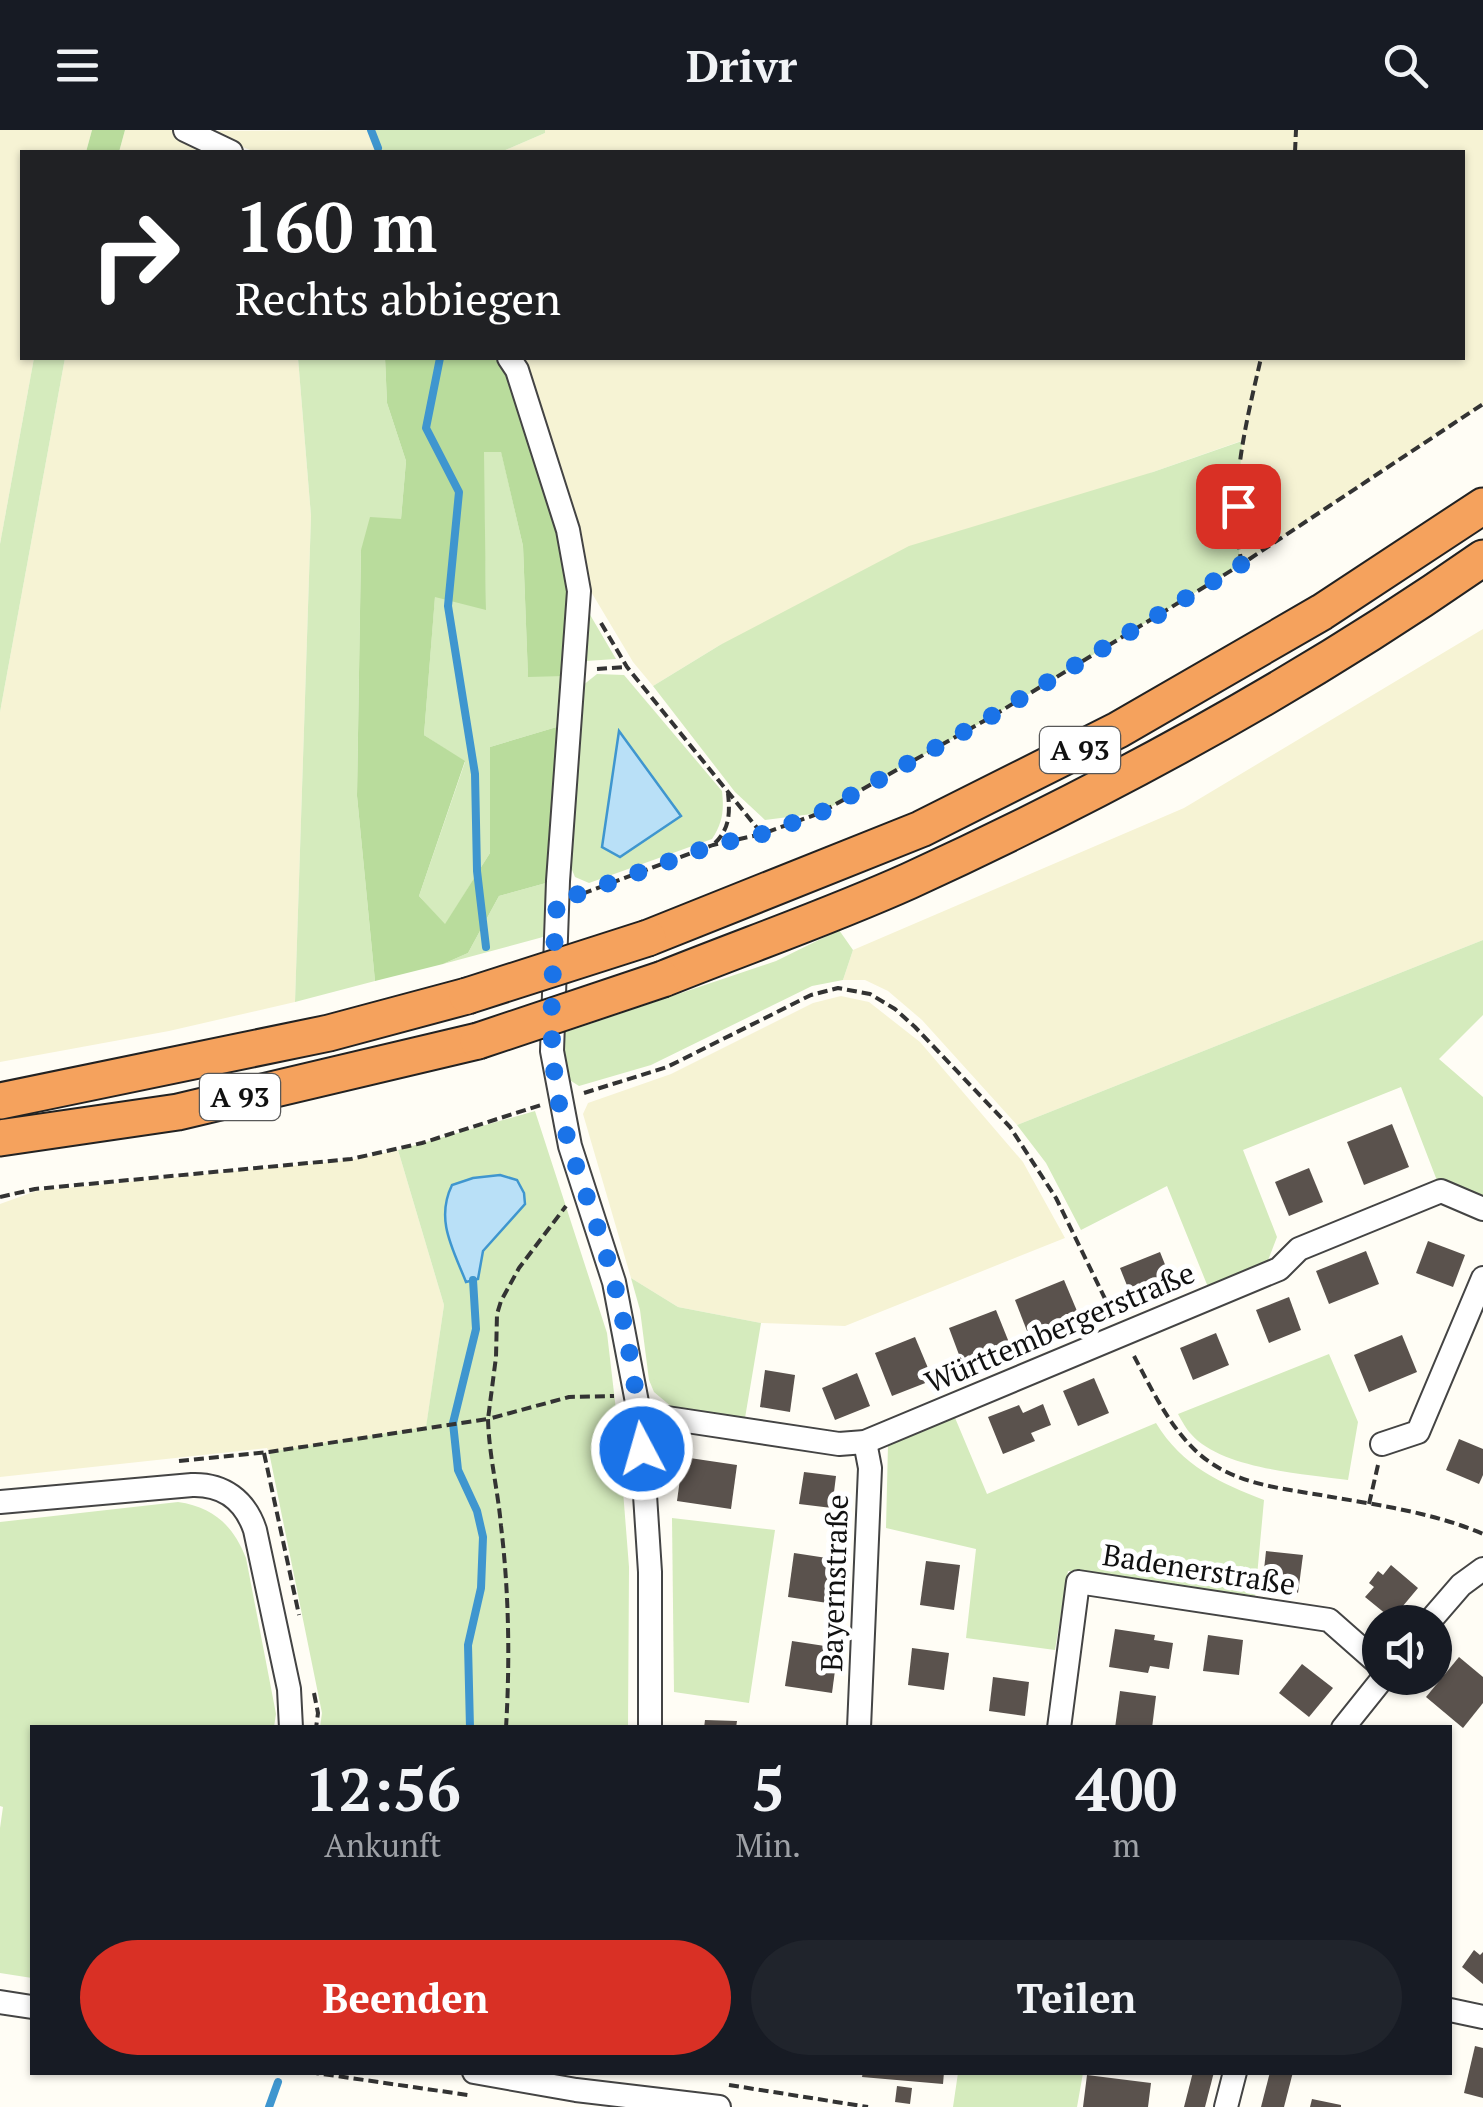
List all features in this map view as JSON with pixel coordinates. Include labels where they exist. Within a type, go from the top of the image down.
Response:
[{"type":"highway","name":"A 93","points":[[0,1100],[329,1033],[467,996],[648,938],[921,829],[1118,730],[1322,612],[1483,506]]},
{"type":"highway","name":"A 93","points":[[0,1138],[178,1112],[478,1040],[663,979],[907,882],[1155,760],[1380,630],[1483,558]]},
{"type":"street","points":[[185,130],[227,150]]},
{"type":"street","points":[[510,360],[552,472],[579,591],[557,898],[552,1051],[558,1100],[614,1282],[650,1572],[650,1725]]},
{"type":"street","name":"Württembergerstraße","points":[[629,1413],[839,1444],[864,1442],[1279,1269],[1299,1249],[1441,1191],[1483,1209]]},
{"type":"street","points":[[1382,1444],[1418,1432],[1483,1278]]},
{"type":"street","name":"Bayernstraße","points":[[859,1725],[870,1468],[864,1442]]},
{"type":"street","points":[[0,1502],[202,1484],[215,1486],[234,1498],[246,1510],[255,1530],[289,1690],[291,1725]]},
{"type":"street","points":[[1444,1605],[1461,1585],[1483,1569]]},
{"type":"street","name":"Badenerstraße","points":[[1059,1725],[1078,1582],[1328,1620],[1362,1649]]},
{"type":"street","points":[[1345,1725],[1369,1695]]},
{"type":"street","points":[[0,2002],[30,2007]]},
{"type":"street","points":[[1452,2010],[1483,2017]]},
{"type":"street","points":[[1226,2107],[1234,2075]]},
{"type":"street","points":[[470,2084],[608,2083],[718,2095]]},
{"type":"path","points":[[1242,564],[1236,538],[1242,441],[1261,360]]},
{"type":"path","points":[[557,898],[820,813],[1242,564],[1483,404]]},
{"type":"path","points":[[579,591],[627,667],[762,834]]},
{"type":"path","points":[[574,676],[597,669],[627,667]]},
{"type":"path","points":[[714,845],[727,828],[728,793]]},
{"type":"path","points":[[0,1197],[35,1190],[351,1158],[422,1142],[633,1080],[810,995],[838,988],[870,994],[896,1009],[915,1027],[1010,1128],[1056,1198],[1122,1334],[1176,1430],[1210,1462],[1250,1483],[1369,1504],[1483,1534]]},
{"type":"path","points":[[506,1725],[506,1580],[500,1508],[488,1451],[497,1314],[519,1268],[569,1202],[574,1218]]},
{"type":"path","points":[[616,1381],[618,1397],[629,1413]]},
{"type":"path","points":[[264,1452],[488,1419],[569,1396],[618,1397]]},
{"type":"path","points":[[1369,1504],[1382,1444]]},
{"type":"path","points":[[349,2075],[470,2084]]},
{"type":"path","points":[[718,2095],[868,2107]]},
{"type":"shaded area","points":[[0,130],[92,130],[87,150],[20,150],[20,360],[34,360],[0,544]]},
{"type":"shaded area","points":[[125,130],[173,130],[203,150],[120,150]]},
{"type":"shaded area","points":[[372,130],[380,150],[250,150],[203,131]]},
{"type":"shaded area","points":[[1483,130],[1483,404],[1242,564],[1236,538],[1241,441],[1153,472],[720,645],[653,686],[633,662],[590,590],[520,360],[1465,360],[1465,150],[506,150],[545,133]]},
{"type":"shaded area","points":[[65,360],[298,360],[311,516],[295,1002],[169,1031],[0,1062],[0,712]]},
{"type":"shaded area","points":[[1483,629],[1483,940],[1017,1125],[922,1020],[888,991],[865,980],[843,980],[853,950],[1184,808]]},
{"type":"shaded area","points":[[841,996],[869,1002],[920,1042],[1023,1162],[1065,1238],[845,1326],[761,1323],[678,1307],[631,1278],[583,1114],[588,1103],[671,1074],[813,1003]]},
{"type":"shaded area","points":[[398,1150],[444,1305],[426,1428],[269,1452],[267,1448],[0,1477],[0,1204],[36,1191],[351,1160]]},
{"type":"green space","points":[[92,130],[125,130],[120,150],[87,150]]},
{"type":"green space","points":[[371,130],[545,130],[506,150],[380,150]]},
{"type":"green space","points":[[34,360],[65,360],[0,712],[0,544]]},
{"type":"green space","points":[[298,360],[385,360],[387,403],[406,461],[401,519],[361,550],[357,796],[375,981],[295,1002],[311,516]]},
{"type":"green space","points":[[385,360],[501,360],[510,374],[560,532],[570,591],[564,676],[528,677],[523,546],[501,452],[484,452],[486,610],[435,597],[424,735],[465,761],[419,896],[445,924],[490,853],[490,747],[560,726],[546,883],[499,896],[468,953],[443,964],[375,981],[357,796],[361,550],[370,517],[401,519],[406,461],[387,403]]},
{"type":"green space","points":[[1242,441],[1236,538],[1242,564],[991,717],[820,813],[765,820],[735,792],[653,686],[720,645],[909,546]]},
{"type":"green space","points":[[501,451],[523,546],[528,676],[564,676],[560,726],[490,747],[490,853],[445,925],[419,896],[465,762],[424,735],[435,596],[486,609],[483,452]]},
{"type":"green space","points":[[589,613],[616,659],[586,661]]},
{"type":"green space","points":[[597,674],[624,675],[722,791],[723,810],[712,839],[589,883],[575,877],[570,865],[582,686]]},
{"type":"green space","points":[[546,883],[543,937],[443,964],[468,953],[499,896]]},
{"type":"green space","points":[[839,930],[853,950],[843,980],[812,986],[651,1065],[579,1086],[568,1079],[563,1033],[776,961]]},
{"type":"green space","points":[[1483,940],[1483,1015],[1439,1059],[1483,1097],[1483,1209],[1441,1191],[1401,1087],[1243,1150],[1277,1237],[1267,1263],[1208,1287],[1167,1186],[1081,1230],[1046,1163],[1017,1125]]},
{"type":"green space","points":[[535,1111],[607,1333],[629,1567],[628,1725],[320,1725],[322,1713],[269,1452],[426,1427],[444,1305],[398,1150]]},
{"type":"green space","points":[[631,1278],[678,1307],[761,1323],[745,1418],[679,1413],[654,1392]]},
{"type":"green space","points":[[1329,1354],[1358,1422],[1348,1480],[1265,1468],[1222,1455],[1191,1434],[1178,1414]]},
{"type":"green space","points":[[953,1413],[987,1494],[1156,1423],[1190,1462],[1232,1487],[1264,1500],[1255,1598],[1068,1571],[1055,1650],[966,1638],[976,1549],[886,1528],[888,1444]]},
{"type":"green space","points":[[178,1502],[211,1513],[235,1536],[246,1558],[276,1714],[274,1725],[30,1725],[30,1978],[0,1973],[0,1522]]},
{"type":"green space","points":[[672,1518],[775,1530],[749,1703],[674,1692]]},
{"type":"green space","points":[[958,2075],[1083,2075],[1077,2107],[953,2107]]},
{"type":"water","points":[[619,731],[681,816],[620,857],[602,847]]},
{"type":"water","points":[[500,1175],[517,1180],[525,1204],[483,1251],[478,1279],[466,1282],[448,1234],[447,1198],[452,1185]]},
{"type":"building","points":[[1392,1124],[1409,1167],[1364,1185],[1347,1142]]},
{"type":"building","points":[[1309,1168],[1323,1202],[1289,1216],[1275,1182]]},
{"type":"building","points":[[1428,1241],[1465,1255],[1453,1287],[1416,1273]]},
{"type":"building","points":[[1366,1251],[1379,1284],[1329,1304],[1316,1271]]},
{"type":"building","points":[[1160,1252],[1172,1282],[1132,1298],[1120,1268]]},
{"type":"building","points":[[1064,1280],[1082,1323],[1032,1344],[1015,1300]]},
{"type":"building","points":[[1289,1297],[1301,1330],[1269,1343],[1256,1310]]},
{"type":"building","points":[[996,1310],[1012,1350],[964,1368],[949,1328]]},
{"type":"building","points":[[1216,1333],[1229,1365],[1193,1380],[1180,1348]]},
{"type":"building","points":[[1402,1335],[1417,1372],[1369,1392],[1354,1355]]},
{"type":"building","points":[[915,1337],[933,1380],[892,1396],[875,1353]]},
{"type":"building","points":[[765,1370],[795,1375],[790,1412],[760,1407]]},
{"type":"building","points":[[857,1373],[870,1406],[835,1420],[822,1388]]},
{"type":"building","points":[[1094,1378],[1109,1413],[1078,1426],[1063,1391]]},
{"type":"building","points":[[1043,1404],[1051,1425],[1031,1433],[1035,1441],[1003,1454],[988,1417],[1019,1405],[1023,1413]]},
{"type":"building","points":[[1459,1439],[1483,1449],[1479,1484],[1446,1470]]},
{"type":"building","points":[[683,1457],[737,1465],[731,1509],[677,1501]]},
{"type":"building","points":[[804,1472],[836,1476],[832,1508],[799,1504]]},
{"type":"building","points":[[1266,1551],[1303,1555],[1298,1593],[1262,1589]]},
{"type":"building","points":[[794,1553],[840,1560],[834,1604],[788,1597]]},
{"type":"building","points":[[926,1561],[960,1565],[954,1610],[920,1605]]},
{"type":"building","points":[[1391,1565],[1418,1588],[1404,1605],[1375,1605],[1365,1597],[1374,1587],[1369,1583],[1378,1571],[1383,1575]]},
{"type":"building","points":[[1115,1629],[1155,1635],[1154,1640],[1173,1643],[1169,1669],[1150,1666],[1148,1673],[1109,1667]]},
{"type":"building","points":[[1208,1635],[1243,1640],[1239,1675],[1203,1671]]},
{"type":"building","points":[[792,1641],[838,1648],[832,1693],[785,1686]]},
{"type":"building","points":[[912,1648],[949,1653],[944,1690],[908,1685]]},
{"type":"building","points":[[1459,1657],[1483,1677],[1483,1703],[1463,1728],[1426,1697],[1452,1695],[1452,1665]]},
{"type":"building","points":[[1302,1664],[1333,1688],[1309,1717],[1279,1693]]},
{"type":"building","points":[[993,1677],[1029,1682],[1025,1716],[989,1711]]},
{"type":"building","points":[[1120,1691],[1156,1696],[1152,1725],[1115,1725]]},
{"type":"building","points":[[705,1720],[737,1721],[736,1725],[704,1725]]},
{"type":"building","points":[[1474,1950],[1480,1955],[1483,1952],[1483,1984],[1462,1967]]},
{"type":"building","points":[[1475,2046],[1483,2048],[1483,2098],[1464,2093]]},
{"type":"building","points":[[862,2075],[944,2075],[943,2084]]},
{"type":"building","points":[[1087,2075],[1151,2083],[1148,2107],[1083,2107]]},
{"type":"building","points":[[1192,2075],[1213,2075],[1205,2107],[1184,2107]]},
{"type":"building","points":[[1269,2075],[1292,2075],[1284,2107],[1261,2107]]},
{"type":"building","points":[[897,2086],[912,2088],[910,2104],[895,2102]]},
{"type":"building","points":[[1312,2099],[1341,2105],[1341,2107],[1310,2107]]},
{"type":"waterway","points":[[371,130],[378,148]]},
{"type":"waterway","points":[[440,360],[426,428],[459,492],[448,606],[475,774],[477,871],[486,947]]},
{"type":"waterway","points":[[470,1725],[468,1645],[481,1588],[483,1537],[477,1511],[458,1470],[453,1423],[476,1329],[473,1280]]},
{"type":"waterway","points":[[269,2107],[278,2082]]},
{"type":"route","points":[[642,1449],[640,1418],[614,1282],[558,1100],[552,1051],[557,898],[820,813],[990,717],[1242,564],[1236,538],[1238,506]]}]
